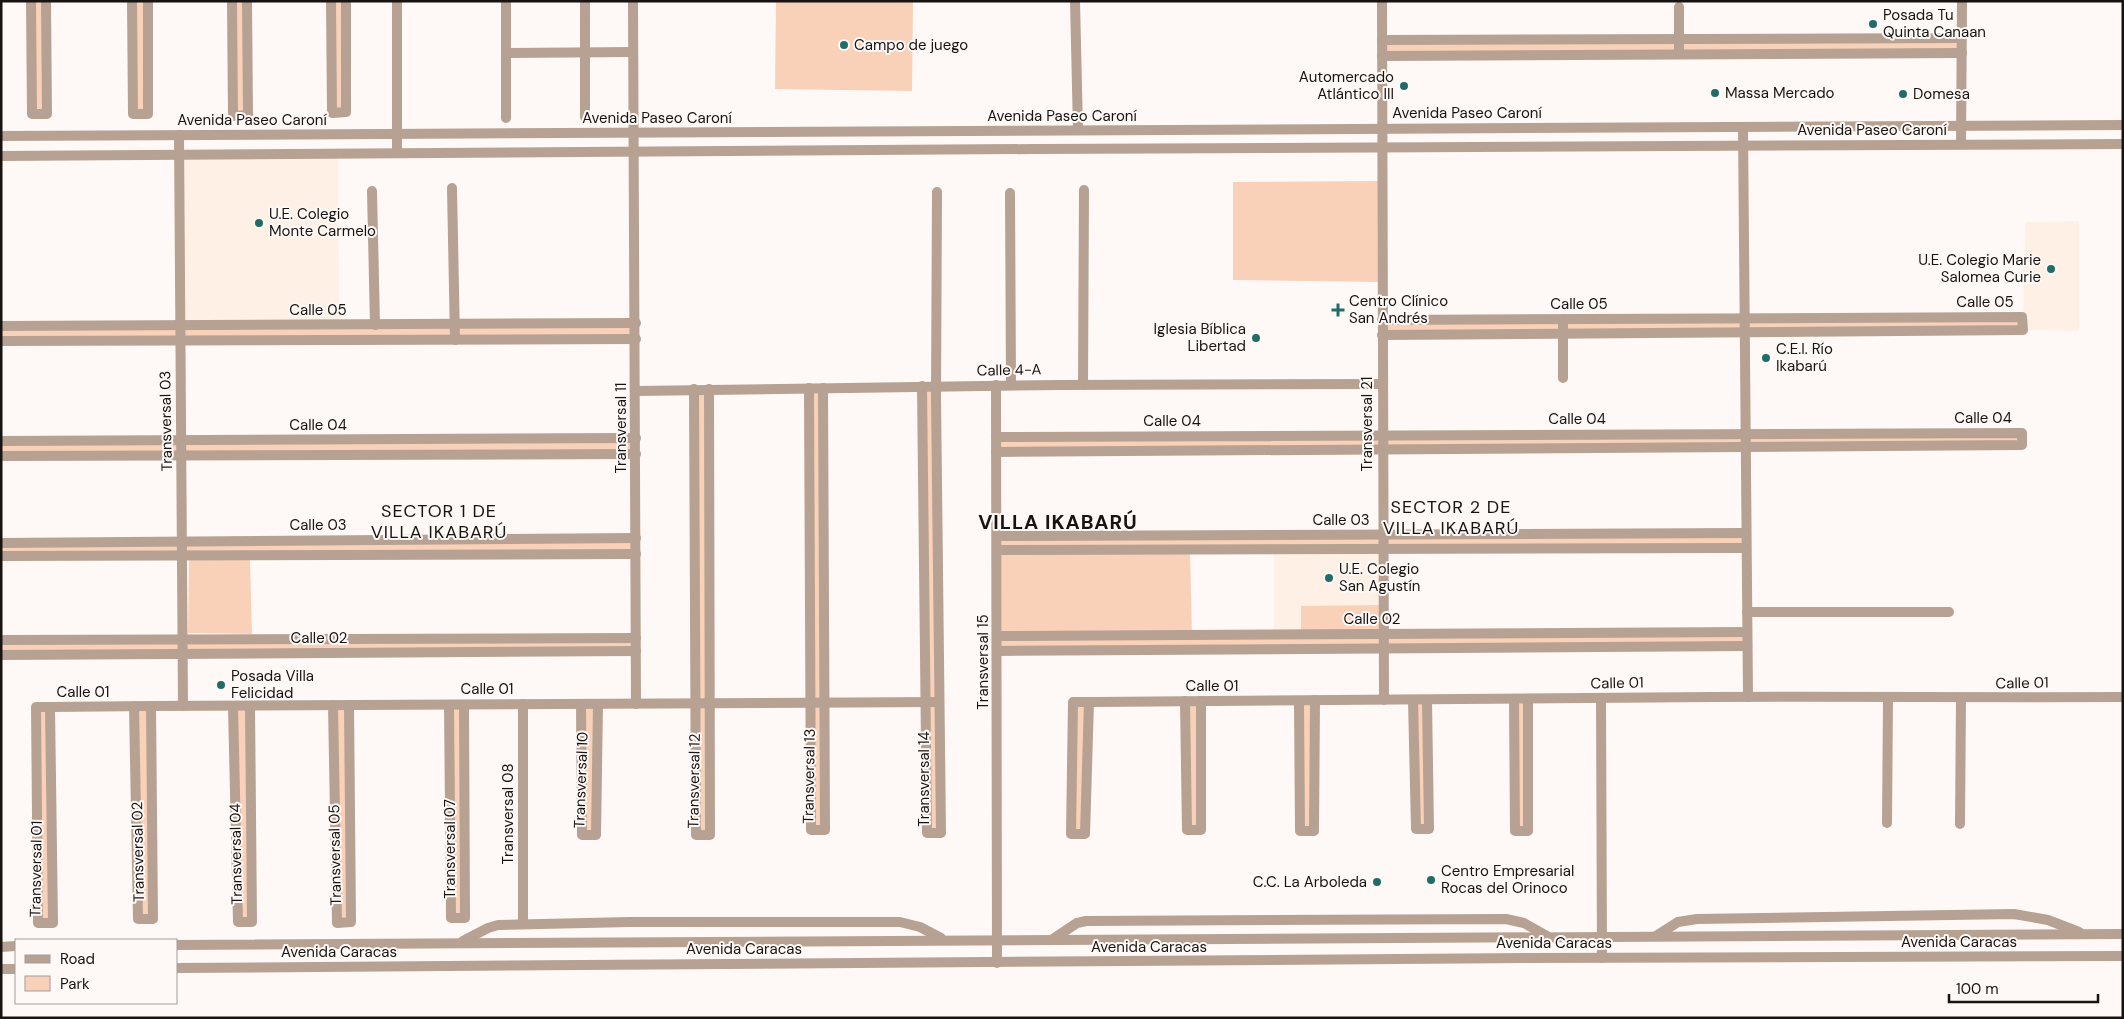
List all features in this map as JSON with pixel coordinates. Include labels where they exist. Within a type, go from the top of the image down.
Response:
[{"type":"street","points":[[31,1],[32,114],[47,114],[46,1]]},
{"type":"street","points":[[132,1],[133,114],[148,114],[148,1]]},
{"type":"street","points":[[232,1],[233,116],[248,115],[247,1]]},
{"type":"street","points":[[331,1],[332,113],[346,112],[346,1]]},
{"type":"street","points":[[397,153],[398,1]]},
{"type":"street","points":[[506,1],[506,118]]},
{"type":"street","points":[[585,1],[585,117]]},
{"type":"street","name":"Transversal 11","points":[[633,1],[636,323],[636,704]]},
{"type":"street","points":[[1075,1],[1078,130]]},
{"type":"street","name":"Transversal 21","points":[[1382,1],[1384,700]]},
{"type":"street","points":[[1961,144],[1962,1]]},
{"type":"street","points":[[1679,7],[1679,54]]},
{"type":"street","points":[[1382,40],[1962,38]]},
{"type":"street","points":[[1823,39],[1823,54]]},
{"type":"street","points":[[1527,40],[1528,55]]},
{"type":"street","points":[[506,53],[633,52]]},
{"type":"street","points":[[1382,56],[1962,53]]},
{"type":"street","name":"Avenida Paseo Caroní","points":[[1,136],[2123,125]]},
{"type":"street","points":[[1743,127],[1748,697]]},
{"type":"street","name":"Transversal 03","points":[[179,136],[183,706]]},
{"type":"street","name":"Avenida Paseo Caroní","points":[[1,156],[2123,144]]},
{"type":"street","points":[[452,188],[455,340]]},
{"type":"street","points":[[1083,385],[1084,190]]},
{"type":"street","points":[[372,191],[377,325],[380,340]]},
{"type":"street","name":"Transversal 14","points":[[922,386],[927,833],[941,833],[936,469],[937,192]]},
{"type":"street","points":[[1010,193],[1010,385]]},
{"type":"street","name":"Calle 05","points":[[1382,320],[2022,317],[2023,330],[1382,335]]},
{"type":"street","points":[[1562,378],[1563,318]]},
{"type":"street","name":"Calle 05","points":[[1,326],[636,323]]},
{"type":"street","points":[[412,324],[412,340]]},
{"type":"street","points":[[57,326],[57,341]]},
{"type":"street","points":[[75,326],[76,340]]},
{"type":"street","points":[[101,326],[101,340]]},
{"type":"street","points":[[124,326],[124,340]]},
{"type":"street","points":[[260,326],[260,340]]},
{"type":"street","name":"Calle 05","points":[[1,341],[636,339]]},
{"type":"street","name":"Calle 4-A","points":[[636,391],[1010,385],[1382,384]]},
{"type":"street","name":"Transversal 15","points":[[996,386],[997,963]]},
{"type":"street","name":"Transversal 13","points":[[809,388],[811,830],[825,830],[823,388]]},
{"type":"street","name":"Transversal 12","points":[[694,390],[696,835],[710,835],[709,389]]},
{"type":"street","name":"Calle 04","points":[[996,437],[2022,433],[2022,445],[1665,449],[996,452]]},
{"type":"street","points":[[1564,434],[1564,449]]},
{"type":"street","points":[[1665,434],[1665,449]]},
{"type":"street","points":[[1190,436],[1191,451]]},
{"type":"street","name":"Calle 04","points":[[1,441],[636,438]]},
{"type":"street","points":[[462,439],[462,454]]},
{"type":"street","points":[[87,440],[87,455]]},
{"type":"street","name":"Calle 04","points":[[1,456],[636,454]]},
{"type":"street","points":[[923,468],[936,469]]},
{"type":"street","points":[[1703,548],[1704,533]]},
{"type":"street","name":"Calle 03","points":[[997,536],[1746,533]]},
{"type":"street","points":[[1565,534],[1566,549]]},
{"type":"street","points":[[1190,536],[1190,550]]},
{"type":"street","points":[[545,538],[545,554]]},
{"type":"street","name":"Calle 03","points":[[1,543],[636,538]]},
{"type":"street","points":[[456,539],[456,554]]},
{"type":"street","points":[[102,542],[102,556]]},
{"type":"street","points":[[924,544],[937,545]]},
{"type":"street","points":[[695,547],[709,548]]},
{"type":"street","points":[[809,548],[823,549]]},
{"type":"street","name":"Calle 03","points":[[997,550],[1746,548]]},
{"type":"street","name":"Calle 03","points":[[1,556],[636,554]]},
{"type":"street","points":[[925,608],[938,609]]},
{"type":"street","points":[[1747,612],[1949,612]]},
{"type":"street","points":[[810,623],[824,624]]},
{"type":"street","name":"Calle 02","points":[[997,636],[1747,632]]},
{"type":"street","points":[[1566,633],[1566,647]]},
{"type":"street","points":[[1714,633],[1714,646]]},
{"type":"street","points":[[1443,634],[1443,648]]},
{"type":"street","points":[[1192,635],[1193,650]]},
{"type":"street","points":[[1066,636],[1067,651]]},
{"type":"street","points":[[458,638],[458,652]]},
{"type":"street","name":"Calle 02","points":[[1,640],[636,638]]},
{"type":"street","name":"Calle 02","points":[[997,651],[1747,646]]},
{"type":"street","name":"Calle 02","points":[[1,655],[636,651]]},
{"type":"street","name":"Calle 01","points":[[1089,702],[1085,834],[1071,834],[1073,702],[1748,697],[2123,697]]},
{"type":"street","points":[[1601,698],[1602,958]]},
{"type":"street","points":[[1887,823],[1888,698]]},
{"type":"street","points":[[1960,824],[1961,698]]},
{"type":"street","points":[[1514,699],[1515,831],[1528,831],[1528,699]]},
{"type":"street","points":[[1299,700],[1300,831],[1314,831],[1314,700]]},
{"type":"street","points":[[1413,700],[1416,829],[1429,829],[1427,700]]},
{"type":"street","points":[[1185,701],[1187,830],[1201,830],[1201,701]]},
{"type":"street","name":"Calle 01","points":[[36,707],[939,702]]},
{"type":"street","name":"Transversal 08","points":[[523,704],[523,924]]},
{"type":"street","name":"Transversal 10","points":[[581,704],[582,835],[596,835],[598,704]]},
{"type":"street","name":"Transversal 05","points":[[332,705],[337,923],[351,922],[349,705]]},
{"type":"street","name":"Transversal 07","points":[[449,705],[452,918],[465,918],[464,705]]},
{"type":"street","name":"Transversal 02","points":[[134,706],[138,919],[153,919],[151,706]]},
{"type":"street","name":"Transversal 04","points":[[233,706],[238,922],[252,922],[250,706]]},
{"type":"street","name":"Transversal 01","points":[[36,707],[38,923],[53,923],[50,707]]},
{"type":"street","name":"Avenida Caracas","points":[[1655,936],[1678,922],[1689,919],[2014,914],[2048,920],[2084,934]]},
{"type":"street","name":"Avenida Caracas","points":[[1053,939],[1077,923],[1086,921],[1166,920],[1506,919],[1524,923],[1548,937]]},
{"type":"street","name":"Avenida Caracas","points":[[460,943],[488,928],[523,924],[900,922],[920,927],[944,940]]},
{"type":"street","name":"Avenida Caracas","points":[[178,945],[2123,934]]},
{"type":"street","name":"Avenida Caracas","points":[[178,968],[2123,956]]},
{"type":"shaded area","name":"U.E. Colegio Monte Carmelo","points":[[338,153],[339,325],[180,326],[179,154]]},
{"type":"shaded area","name":"U.E. Colegio Marie Salomea Curie","points":[[2079,221],[2079,331],[2023,330],[2025,222]]},
{"type":"shaded area","name":"U.E. Colegio San Agustín","points":[[1274,550],[1383,550],[1384,605],[1301,607],[1301,635],[1274,635]]},
{"type":"green space","points":[[31,1],[46,1],[47,114],[32,114]]},
{"type":"green space","points":[[132,1],[148,1],[148,114],[133,114]]},
{"type":"green space","points":[[232,1],[247,1],[248,115],[233,116]]},
{"type":"green space","points":[[331,1],[346,1],[346,112],[332,113]]},
{"type":"green space","name":"Campo de juego","points":[[776,1],[913,1],[912,91],[775,89]]},
{"type":"green space","points":[[1962,38],[1962,53],[1382,56],[1382,40]]},
{"type":"green space","points":[[1382,181],[1382,282],[1233,280],[1233,182]]},
{"type":"green space","points":[[2022,317],[2023,330],[1382,335],[1382,320]]},
{"type":"green space","points":[[636,323],[636,339],[1,341],[1,326]]},
{"type":"green space","points":[[922,386],[936,386],[940,833],[927,833]]},
{"type":"green space","points":[[822,387],[825,830],[811,830],[808,388]]},
{"type":"green space","points":[[694,389],[709,389],[710,835],[696,835]]},
{"type":"green space","points":[[2022,433],[2022,445],[996,452],[996,437]]},
{"type":"green space","points":[[636,439],[636,453],[1,456],[1,441]]},
{"type":"green space","points":[[1746,533],[1746,548],[1190,550],[1192,635],[1301,634],[1301,606],[1384,605],[1384,634],[1747,632],[1747,646],[998,651],[997,536]]},
{"type":"green space","points":[[636,538],[636,553],[1,556],[1,543]]},
{"type":"green space","points":[[189,560],[250,560],[252,634],[188,633]]},
{"type":"green space","points":[[636,638],[636,651],[1,655],[1,640]]},
{"type":"green space","points":[[1515,699],[1529,699],[1528,831],[1515,831]]},
{"type":"green space","points":[[1413,700],[1427,700],[1429,829],[1416,829]]},
{"type":"green space","points":[[1299,701],[1315,701],[1314,831],[1300,831]]},
{"type":"green space","points":[[1073,702],[1087,702],[1085,834],[1071,834]]},
{"type":"green space","points":[[1185,702],[1201,702],[1201,830],[1187,830]]},
{"type":"green space","points":[[581,704],[598,704],[596,835],[582,835]]},
{"type":"green space","points":[[333,705],[348,705],[351,922],[337,923]]},
{"type":"green space","points":[[449,705],[464,705],[465,918],[451,918]]},
{"type":"green space","points":[[135,706],[151,706],[153,919],[138,919]]},
{"type":"green space","points":[[234,706],[250,706],[252,922],[238,922]]},
{"type":"green space","points":[[36,707],[50,707],[53,923],[38,923]]},
{"type":"place","name":"Posada Tu Quinta Canaan","points":[[1873,24]]},
{"type":"place","name":"Campo de juego","points":[[844,45]]},
{"type":"place","name":"Automercado Atlántico III","points":[[1404,86]]},
{"type":"place","name":"Massa Mercado","points":[[1715,93]]},
{"type":"place","name":"Domesa","points":[[1903,94]]},
{"type":"place","name":"U.E. Colegio Monte Carmelo","points":[[259,223]]},
{"type":"place","name":"U.E. Colegio Marie Salomea Curie","points":[[2051,269]]},
{"type":"place","name":"Centro Clínico San Andrés","points":[[1338,310]]},
{"type":"place","name":"Iglesia Bíblica Libertad","points":[[1256,338]]},
{"type":"place","name":"C.E.I. Río Ikabarú","points":[[1766,358]]},
{"type":"place","name":"U.E. Colegio San Agustín","points":[[1329,578]]},
{"type":"place","name":"Posada Villa Felicidad","points":[[221,685]]},
{"type":"place","name":"Centro Empresarial Rocas del Orinoco","points":[[1431,880]]},
{"type":"place","name":"C.C. La Arboleda","points":[[1377,882]]},
{"type":"district","name":"SECTOR 2 DE VILLA IKABARÚ","points":[[1451,517]]},
{"type":"district","name":"SECTOR 1 DE VILLA IKABARÚ","points":[[439,521]]},
{"type":"district","name":"VILLA IKABARÚ","points":[[1058,522]]}]
